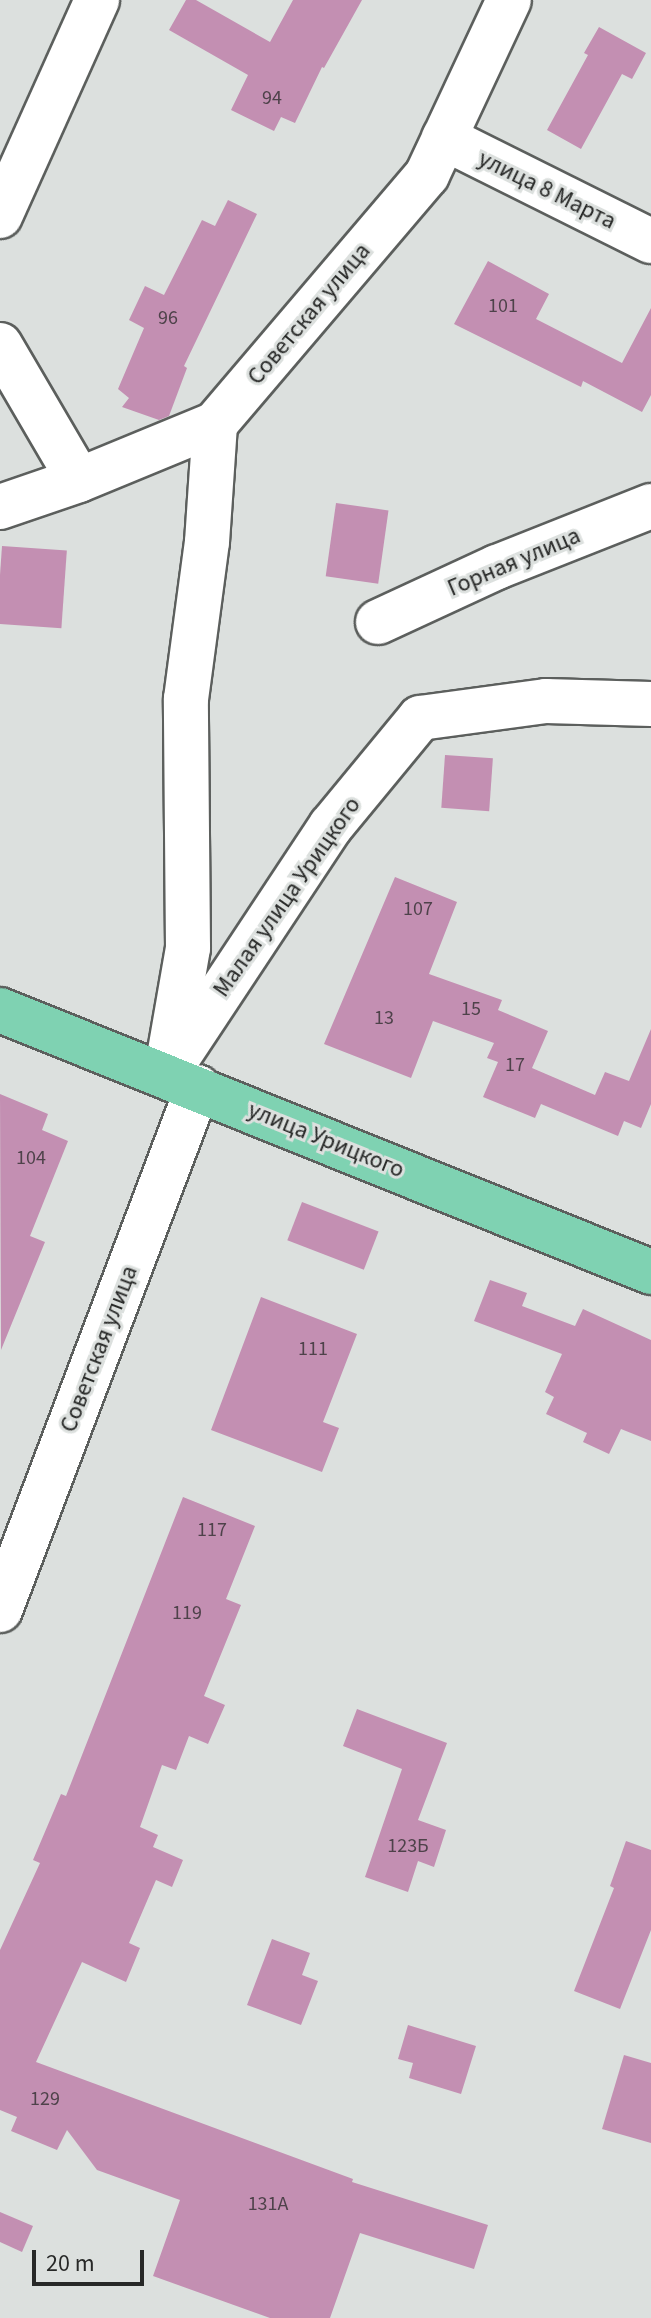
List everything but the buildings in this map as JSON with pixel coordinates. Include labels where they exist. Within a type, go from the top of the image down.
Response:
[{"type":"main road","name":"улица Урицкого","points":[[0,1010],[651,1272]]},
{"type":"street","points":[[0,216],[97,0]]},
{"type":"street","name":"Советская улица","points":[[0,507],[79,480],[215,424],[427,175],[509,0]]},
{"type":"street","name":"улица 8 Марта","points":[[444,138],[651,241]]},
{"type":"street","points":[[0,345],[79,480]]},
{"type":"street","points":[[182,1081],[188,948],[186,699],[207,542],[215,424]]},
{"type":"street","name":"Горная улица","points":[[378,622],[497,567],[651,506]]},
{"type":"street","name":"Малая улица Урицкого","points":[[182,1081],[331,826],[420,718],[546,701],[651,704]]},
{"type":"street","name":"Советская улица","points":[[0,1610],[182,1081]]}]
